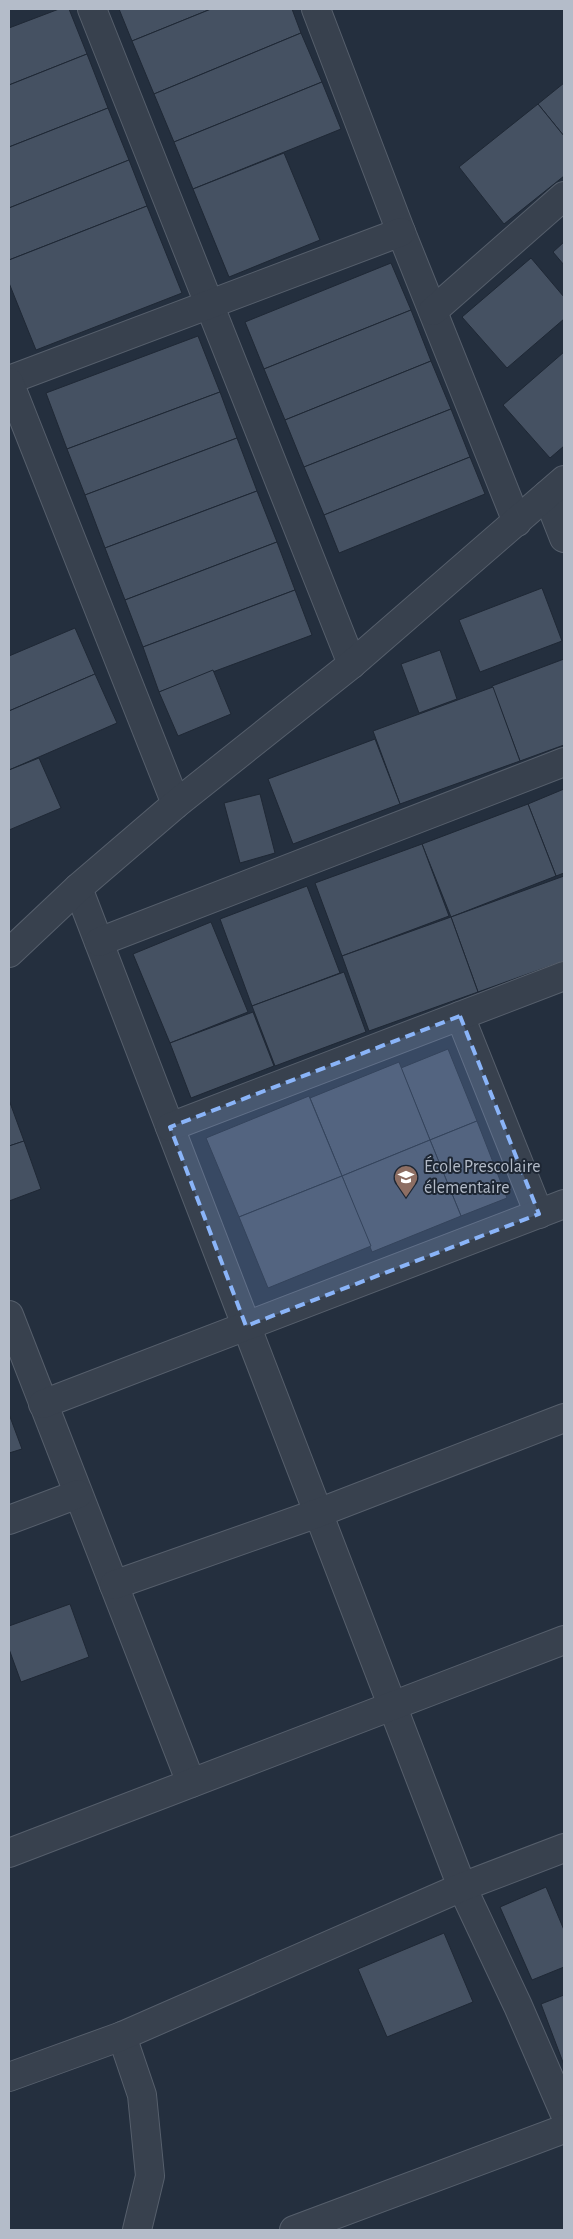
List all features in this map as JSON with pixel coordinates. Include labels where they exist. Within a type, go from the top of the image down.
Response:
[{"type":"street","points":[[92,9],[352,664]]},
{"type":"street","points":[[316,9],[401,232],[517,522]]},
{"type":"street","points":[[432,310],[564,196]]},
{"type":"street","points":[[176,804],[9,381],[401,232]]},
{"type":"street","points":[[9,953],[78,888],[176,804],[352,664],[556,487]]},
{"type":"street","points":[[556,487],[564,538]]},
{"type":"street","points":[[99,942],[564,762]]},
{"type":"street","points":[[78,888],[462,1887],[518,2006],[564,2112]]},
{"type":"street","points":[[170,1127],[564,976]]},
{"type":"street","points":[[460,1016],[539,1214]]},
{"type":"street","points":[[44,1404],[564,1204]]},
{"type":"street","points":[[9,1315],[191,1783]]},
{"type":"street","points":[[114,1585],[318,1514],[564,1418]]},
{"type":"street","points":[[9,1520],[78,1494]]},
{"type":"street","points":[[9,1853],[564,1640]]},
{"type":"street","points":[[9,2077],[122,2036],[462,1887],[564,1848]]},
{"type":"street","points":[[122,2036],[142,2095],[150,2176],[137,2230]]},
{"type":"street","points":[[294,2230],[564,2129]]},
{"type":"highlighted area","points":[[460,1016],[539,1214],[246,1326],[170,1127]]},
{"type":"building","points":[[59,9],[69,9],[87,54],[9,85],[9,28]]},
{"type":"building","points":[[119,9],[211,9],[132,41]]},
{"type":"building","points":[[211,9],[292,9],[301,33],[154,94],[132,41]]},
{"type":"building","points":[[301,33],[322,82],[174,142],[154,94]]},
{"type":"building","points":[[87,54],[108,108],[9,147],[9,85]]},
{"type":"building","points":[[322,82],[341,129],[193,189],[174,142]]},
{"type":"building","points":[[564,83],[564,136],[538,104]]},
{"type":"building","points":[[538,104],[564,136],[564,176],[504,224],[459,167]]},
{"type":"building","points":[[108,108],[129,160],[9,208],[9,147]]},
{"type":"building","points":[[284,153],[320,240],[229,277],[193,189]]},
{"type":"building","points":[[129,160],[147,206],[9,260],[9,208]]},
{"type":"building","points":[[147,206],[182,293],[36,350],[9,283],[9,260]]},
{"type":"building","points":[[564,242],[564,265],[553,252]]},
{"type":"building","points":[[531,258],[564,297],[564,319],[507,368],[462,317]]},
{"type":"building","points":[[391,263],[411,310],[264,369],[245,322]]},
{"type":"building","points":[[411,310],[431,361],[285,420],[264,369]]},
{"type":"building","points":[[198,336],[220,392],[67,449],[46,393]]},
{"type":"building","points":[[564,352],[564,446],[550,458],[503,405]]},
{"type":"building","points":[[431,361],[451,409],[304,467],[285,420]]},
{"type":"building","points":[[220,392],[237,438],[85,495],[67,449]]},
{"type":"building","points":[[451,409],[470,457],[324,515],[304,467]]},
{"type":"building","points":[[237,438],[257,491],[105,548],[85,495]]},
{"type":"building","points":[[470,457],[485,494],[339,553],[324,515]]},
{"type":"building","points":[[257,491],[277,542],[125,600],[105,548]]},
{"type":"building","points":[[277,542],[295,590],[143,647],[125,600]]},
{"type":"building","points":[[542,588],[562,641],[480,672],[459,620]]},
{"type":"building","points":[[295,590],[312,635],[159,692],[143,647]]},
{"type":"building","points":[[75,628],[95,674],[9,711],[9,656]]},
{"type":"building","points":[[440,650],[457,699],[419,713],[401,664]]},
{"type":"building","points":[[564,659],[564,745],[520,761],[492,686]]},
{"type":"building","points":[[213,670],[231,714],[178,736],[159,692]]},
{"type":"building","points":[[95,674],[117,723],[9,770],[9,711]]},
{"type":"building","points":[[493,687],[520,761],[400,804],[373,731]]},
{"type":"building","points":[[375,739],[400,804],[293,844],[268,779]]},
{"type":"building","points":[[39,758],[61,808],[9,830],[9,770]]},
{"type":"building","points":[[564,789],[564,873],[556,876],[528,804]]},
{"type":"building","points":[[260,794],[275,853],[240,863],[224,803]]},
{"type":"building","points":[[528,804],[556,876],[451,917],[422,844]]},
{"type":"building","points":[[422,844],[449,916],[342,956],[315,883]]},
{"type":"building","points":[[564,876],[564,961],[478,992],[451,917]]},
{"type":"building","points":[[307,886],[340,973],[252,1006],[220,919]]},
{"type":"building","points":[[451,917],[478,992],[369,1031],[342,956]]},
{"type":"building","points":[[211,922],[248,1012],[170,1043],[133,954]]},
{"type":"building","points":[[344,972],[366,1032],[275,1066],[252,1006]]},
{"type":"building","points":[[253,1012],[274,1066],[191,1098],[170,1043]]},
{"type":"building","points":[[448,1049],[477,1121],[430,1140],[401,1068]]},
{"type":"building","points":[[399,1062],[430,1140],[342,1176],[310,1098]]},
{"type":"building","points":[[309,1096],[342,1176],[239,1217],[206,1138]]},
{"type":"building","points":[[9,1100],[24,1141],[9,1146]]},
{"type":"building","points":[[477,1121],[507,1198],[461,1216],[430,1140]]},
{"type":"building","points":[[430,1140],[461,1216],[372,1252],[342,1176]]},
{"type":"building","points":[[24,1141],[41,1189],[9,1201],[9,1146]]},
{"type":"building","points":[[342,1176],[371,1246],[268,1288],[239,1217]]},
{"type":"building","points":[[9,1414],[22,1449],[9,1453]]},
{"type":"building","points":[[70,1604],[89,1657],[21,1682],[9,1649],[9,1626]]},
{"type":"building","points":[[546,1887],[564,1930],[564,1967],[532,1980],[500,1907]]},
{"type":"building","points":[[444,1933],[473,2002],[387,2037],[358,1969]]},
{"type":"building","points":[[564,1995],[564,2065],[541,2004]]},
{"type":"place","name":"École Prescolaire élementaire","points":[[406,1198]]}]
